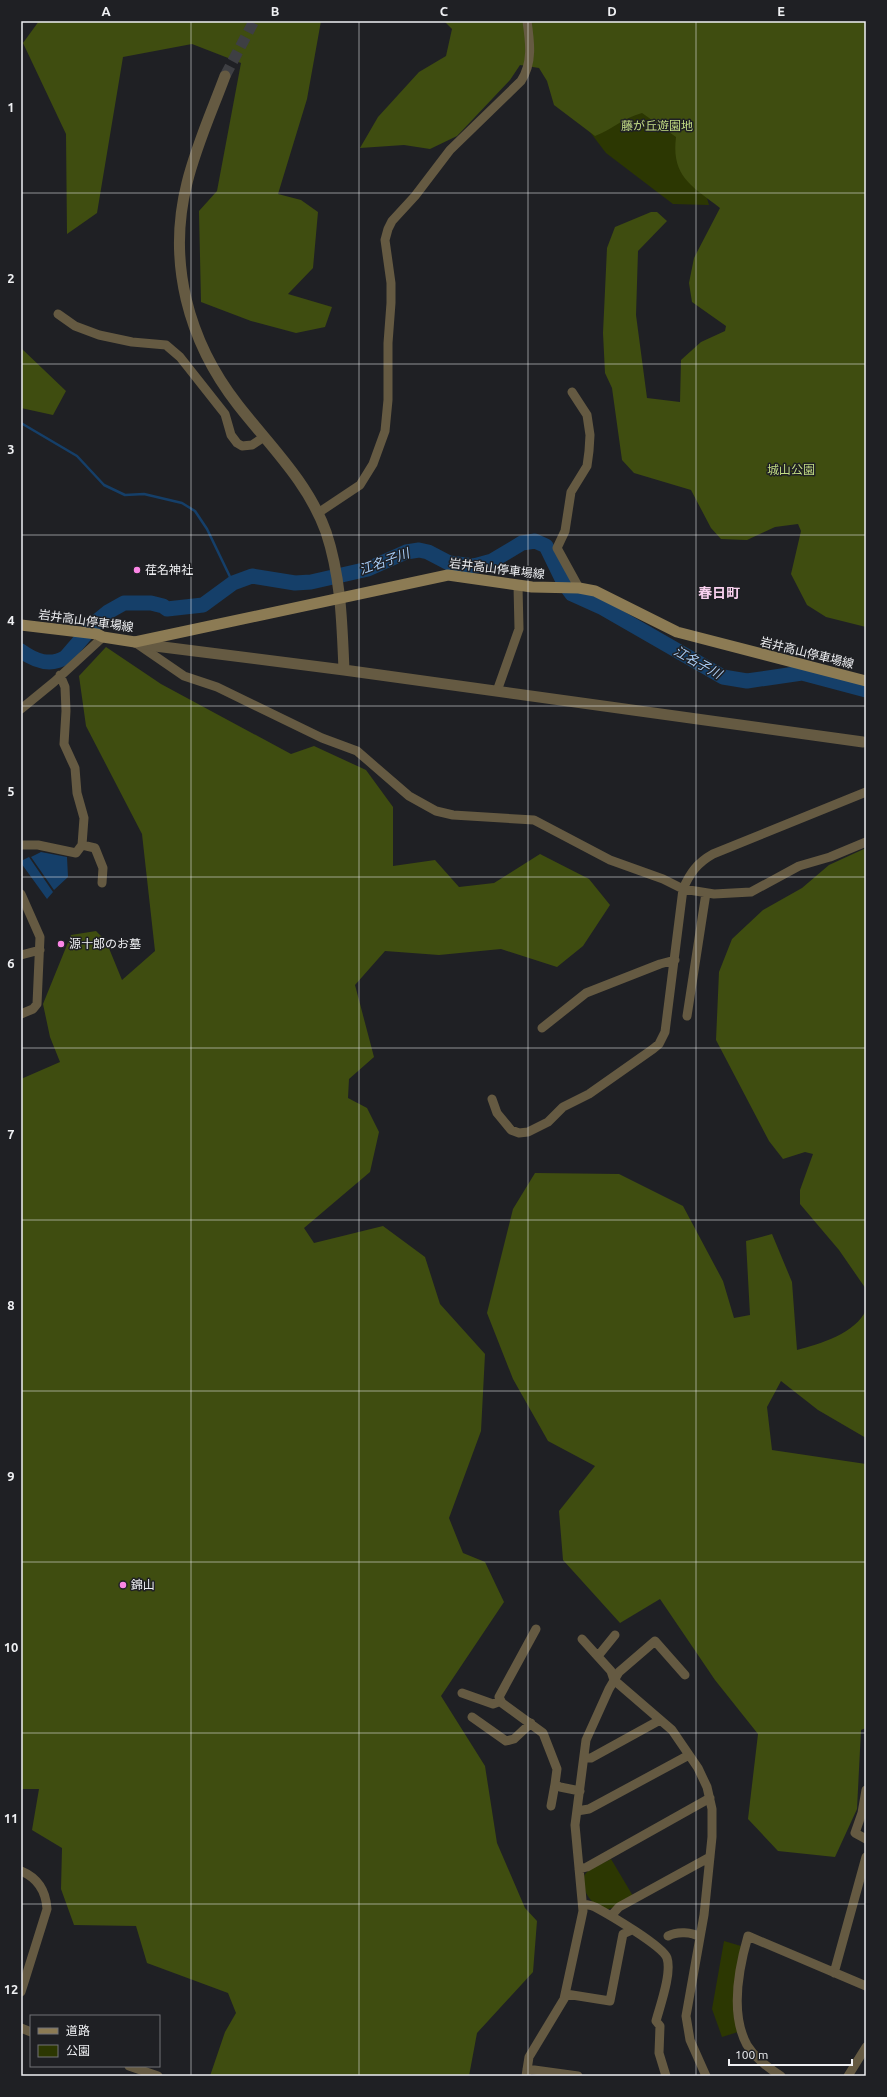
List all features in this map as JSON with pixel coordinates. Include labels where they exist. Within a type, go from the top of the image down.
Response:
[{"type":"main road","name":"岩井高山停車場線","points":[[21,625],[78,632],[135,642],[448,575],[518,586],[559,589],[578,588],[602,594],[677,632],[866,681]]},
{"type":"street","points":[[318,513],[360,485],[373,464],[385,431],[388,400],[388,343],[391,303],[391,283],[385,240],[388,229],[392,221],[415,196],[450,150],[521,81],[527,72],[530,54],[527,21]]},
{"type":"street","points":[[225,76],[194,157],[187,185],[181,225],[181,268],[190,311],[210,364],[219,380],[264,437],[292,469],[306,490],[326,531],[338,581],[344,670]]},
{"type":"street","points":[[58,314],[74,326],[99,335],[132,342],[166,345],[180,357],[226,414],[231,435],[237,443],[242,446],[252,446],[264,437]]},
{"type":"street","points":[[572,392],[587,415],[590,435],[589,451],[587,466],[572,492],[565,531],[557,548],[578,588]]},
{"type":"street","points":[[497,691],[519,629],[518,586]]},
{"type":"street","points":[[21,709],[54,682],[100,636]]},
{"type":"street","points":[[135,642],[155,646],[344,670],[864,743]]},
{"type":"street","points":[[135,642],[184,676],[217,687],[322,738],[357,751],[409,796],[436,811],[453,815],[534,820],[610,860],[683,889],[706,893],[751,892],[799,866],[830,857],[866,842]]},
{"type":"street","points":[[21,845],[38,845],[76,853],[82,845],[84,813],[77,793],[75,768],[64,744],[66,711],[65,687],[60,675]]},
{"type":"street","points":[[492,1099],[497,1113],[511,1130],[519,1133],[528,1132],[548,1122],[563,1106],[588,1094],[653,1049],[659,1044],[665,1032],[683,889],[691,871],[709,856],[866,792]]},
{"type":"street","points":[[82,845],[95,848],[103,868],[102,883]]},
{"type":"street","points":[[687,1016],[706,893]]},
{"type":"street","points":[[21,895],[40,937],[37,1004],[33,1009],[21,1014]]},
{"type":"street","points":[[21,955],[40,950]]},
{"type":"street","points":[[542,1028],[586,993],[660,964],[675,960]]},
{"type":"street","points":[[500,1701],[500,1697],[536,1629]]},
{"type":"street","points":[[598,1656],[615,1635]]},
{"type":"street","points":[[582,1639],[611,1671],[614,1680],[660,1720],[679,1739],[698,1768],[710,1798],[713,1822],[710,1857],[700,1937],[686,2016],[690,2040],[704,2075]]},
{"type":"street","points":[[578,2076],[527,2072],[529,2057],[552,2021],[566,1994],[583,1904],[575,1825],[586,1740],[619,1672],[655,1641],[685,1675]]},
{"type":"street","points":[[462,1693],[493,1704],[500,1701]]},
{"type":"street","points":[[500,1701],[540,1730],[544,1736],[557,1769],[551,1806]]},
{"type":"street","points":[[472,1717],[506,1741],[514,1739],[531,1724]]},
{"type":"street","points":[[584,1757],[591,1758],[660,1720]]},
{"type":"street","points":[[577,1811],[588,1809],[689,1755]]},
{"type":"street","points":[[555,1784],[560,1787],[580,1791]]},
{"type":"street","points":[[866,1790],[862,1813],[855,1833],[866,1839]]},
{"type":"street","points":[[579,1869],[587,1867],[710,1798]]},
{"type":"street","points":[[611,1916],[619,1907],[710,1857]]},
{"type":"street","points":[[834,1973],[866,1857]]},
{"type":"street","points":[[21,1871],[29,1875],[39,1885],[45,1896],[47,1910],[21,1992]]},
{"type":"street","points":[[583,1904],[593,1906],[611,1916],[658,1947],[667,1959],[668,1972],[656,2021],[660,2026],[659,2053],[666,2076]]},
{"type":"street","points":[[566,1994],[610,2001],[623,1934],[632,1930]]},
{"type":"street","points":[[668,1936],[673,1934],[694,1934],[700,1937]]},
{"type":"street","points":[[781,2076],[753,2053],[745,2040],[740,2024],[737,1989],[748,1936],[866,1986]]},
{"type":"street","points":[[848,2076],[866,2047]]},
{"type":"street","points":[[132,2067],[158,2076]]},
{"type":"green space","points":[[39,21],[321,21],[307,99],[278,194],[301,200],[318,212],[313,268],[288,294],[332,307],[325,327],[296,333],[251,321],[201,302],[199,211],[217,191],[241,63],[192,44],[123,57],[97,213],[67,234],[66,134],[23,43]]},
{"type":"green space","name":"城山公園","points":[[444,21],[866,21],[866,627],[826,617],[807,605],[791,574],[801,531],[798,524],[775,527],[747,540],[721,539],[711,528],[691,490],[634,473],[622,460],[612,388],[605,373],[603,333],[607,248],[615,227],[651,212],[657,212],[667,221],[638,251],[636,315],[647,398],[680,402],[681,360],[701,342],[725,331],[726,326],[692,302],[689,283],[694,258],[720,208],[692,186],[680,171],[675,151],[676,137],[642,113],[635,115],[595,136],[554,105],[547,81],[539,68],[520,65],[510,80],[457,136],[430,149],[404,145],[360,148],[378,117],[419,72],[446,56],[452,29]]},
{"type":"green space","name":"藤が丘遊園地","points":[[648,68],[699,170],[709,205],[673,204],[606,153],[577,115]]},
{"type":"green space","points":[[21,348],[66,391],[53,415],[21,408]]},
{"type":"green space","points":[[106,647],[161,684],[291,754],[314,746],[366,770],[393,807],[393,866],[435,860],[459,887],[494,883],[540,854],[589,879],[610,905],[583,946],[557,967],[501,949],[439,955],[385,951],[355,985],[374,1057],[349,1079],[348,1098],[367,1108],[379,1132],[370,1172],[304,1228],[314,1243],[383,1226],[425,1257],[440,1304],[485,1354],[481,1431],[449,1518],[463,1553],[485,1562],[504,1602],[441,1696],[485,1766],[497,1843],[525,1908],[537,1921],[533,1972],[477,2033],[469,2076],[210,2076],[225,2032],[236,2013],[228,1993],[147,1963],[136,1926],[74,1925],[61,1889],[62,1848],[32,1830],[39,1789],[21,1789],[21,1079],[60,1062],[50,1037],[43,1004],[71,935],[96,931],[106,941],[122,980],[155,951],[142,834],[86,726],[79,676]]},
{"type":"green space","points":[[866,848],[866,1289],[839,1250],[800,1204],[800,1190],[813,1154],[805,1152],[783,1159],[769,1141],[716,1040],[719,972],[732,939],[763,910],[802,888],[829,865]]},
{"type":"green space","points":[[535,1173],[619,1174],[683,1206],[723,1281],[734,1318],[750,1315],[746,1241],[772,1234],[792,1282],[797,1350],[826,1341],[846,1331],[861,1318],[866,1310],[866,1438],[818,1410],[781,1381],[767,1407],[772,1450],[866,1464],[866,1728],[861,1730],[857,1809],[835,1857],[778,1851],[748,1819],[758,1734],[715,1680],[660,1599],[620,1623],[563,1560],[559,1511],[595,1466],[548,1441],[513,1379],[487,1313],[513,1209]]},
{"type":"green space","points":[[611,1859],[633,1896],[618,1906],[608,1909],[602,1908],[592,1901],[585,1889],[583,1878],[586,1873]]},
{"type":"green space","points":[[724,1941],[741,1946],[733,2000],[738,2032],[722,2037],[712,2009]]},
{"type":"water","points":[[41,852],[67,857],[68,877],[54,890],[31,857]]},
{"type":"water","points":[[29,857],[53,892],[47,899],[21,863],[21,861]]},
{"type":"waterway","points":[[21,423],[77,456],[104,485],[125,495],[144,494],[182,503],[195,511],[207,529],[233,583]]},
{"type":"waterway","name":"江名子川","points":[[21,651],[32,658],[43,662],[54,662],[60,660],[66,657],[97,621],[108,612],[124,603],[151,603],[163,606],[167,609],[203,605],[233,583],[252,576],[295,583],[311,582],[368,569],[406,552],[419,550],[428,552],[449,563],[474,566],[492,561],[522,543],[535,541],[546,546],[564,583],[572,594],[603,608],[723,677],[747,681],[802,673],[866,690]]},
{"type":"tunnel","points":[[225,76],[254,21]]},
{"type":"place","name":"荏名神社","points":[[137,570]]},
{"type":"place","name":"源十郎のお墓","points":[[61,944]]},
{"type":"place","name":"錦山","points":[[123,1585]]},
{"type":"district","name":"春日町","points":[[719,593]]}]
